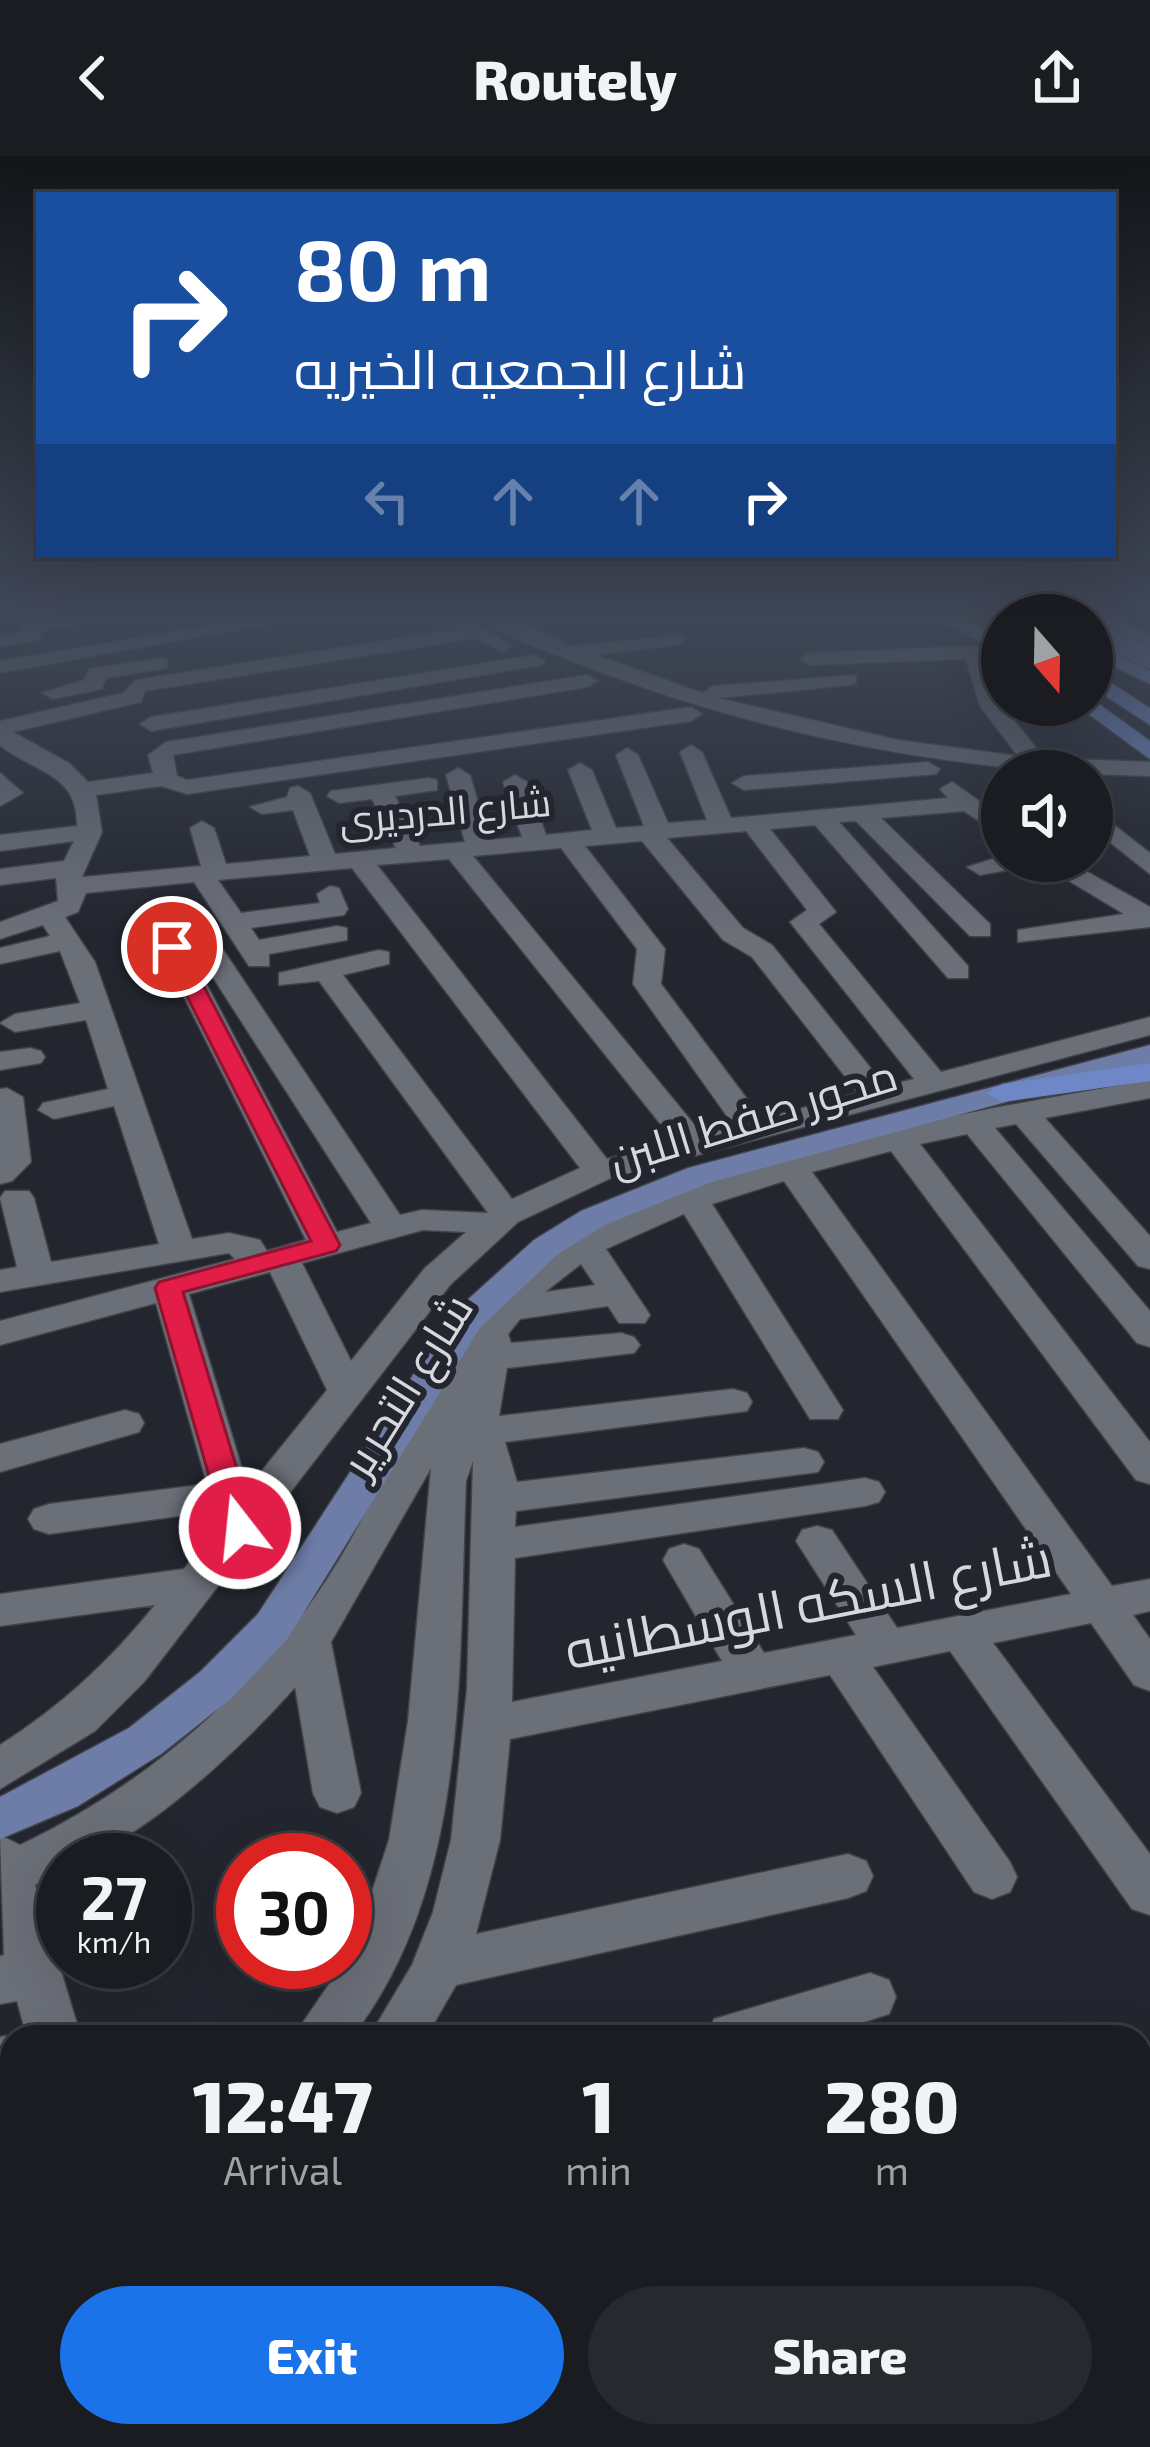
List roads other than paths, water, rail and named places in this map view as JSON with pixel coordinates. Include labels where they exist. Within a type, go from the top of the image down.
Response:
[{"type":"highway","points":[[1012,1102],[1150,1072]]},
{"type":"main road","name":"محور صفط اللبن","points":[[0,1799],[131,1729],[200,1675],[257,1618],[453,1314],[535,1240],[601,1203],[693,1168],[1150,1042]]},
{"type":"main road","name":"محور صفط اللبن","points":[[0,1820],[61,1792],[145,1741],[216,1685],[273,1626],[466,1320],[546,1247],[628,1202],[700,1175],[1012,1102],[1150,1054]]},
{"type":"street","points":[[6,985],[60,927],[72,901],[72,877],[85,858],[90,832],[82,790],[64,770],[8,742],[0,729],[42,719]]},
{"type":"street","points":[[158,736],[244,719]]},
{"type":"street","points":[[216,753],[260,729],[321,719]]},
{"type":"street","points":[[158,736],[216,753],[491,719]]},
{"type":"street","points":[[158,736],[166,778],[174,786],[187,787],[605,719]]},
{"type":"street","points":[[748,719],[928,763],[981,766]]},
{"type":"street","points":[[1001,719],[1025,750]]},
{"type":"street","points":[[1113,726],[1150,756]]},
{"type":"street","points":[[0,764],[32,755]]},
{"type":"street","points":[[784,821],[756,787],[928,763]]},
{"type":"street","points":[[928,763],[981,813]]},
{"type":"street","points":[[722,826],[664,765],[653,831],[733,934],[762,951],[877,1097]]},
{"type":"street","points":[[1113,769],[1150,769]]},
{"type":"street","points":[[580,770],[606,836]]},
{"type":"street","points":[[458,775],[466,848],[694,1145]]},
{"type":"street","points":[[825,777],[844,817],[958,972]]},
{"type":"street","points":[[82,790],[166,778]]},
{"type":"street","points":[[515,782],[536,841]]},
{"type":"street","points":[[339,796],[429,785]]},
{"type":"street","points":[[380,791],[411,853]]},
{"type":"street","points":[[234,922],[335,909],[300,798],[262,807]]},
{"type":"street","name":"شارع الدرديرى","points":[[0,872],[72,877],[262,868],[324,878],[411,853],[968,803]]},
{"type":"street","points":[[844,817],[980,931]]},
{"type":"street","points":[[361,822],[394,818]]},
{"type":"street","points":[[753,824],[821,914],[803,922],[933,1082]]},
{"type":"street","points":[[202,828],[209,874],[256,954],[337,934]]},
{"type":"street","points":[[0,843],[90,832]]},
{"type":"street","points":[[1113,833],[1150,866]]},
{"type":"street","points":[[255,834],[262,868]]},
{"type":"street","points":[[567,838],[651,950],[647,984],[753,1129]]},
{"type":"street","points":[[364,866],[599,1172]]},
{"type":"street","points":[[1086,882],[1150,919]]},
{"type":"street","points":[[1028,936],[1150,919]]},
{"type":"street","points":[[289,979],[326,970],[411,926]]},
{"type":"street","points":[[0,931],[60,927]]},
{"type":"street","points":[[49,1519],[235,1512],[128,1094],[93,997],[60,927]]},
{"type":"street","points":[[326,1245],[182,947],[391,1228]]},
{"type":"street","points":[[326,970],[497,1221]]},
{"type":"street","points":[[6,985],[93,997]]},
{"type":"street","name":"شارع التحرير","points":[[0,1770],[50,1741],[106,1695],[197,1583],[235,1512],[347,1392],[437,1277],[497,1221],[599,1172],[1150,1026]]},
{"type":"street","name":"شارع التحرير","points":[[2,1868],[124,1812],[221,1737],[309,1640],[498,1331],[586,1245],[692,1199],[791,1167],[974,1121],[1012,1102],[1150,1089]]},
{"type":"street","points":[[54,1110],[128,1094]]},
{"type":"street","points":[[7,1096],[15,1162],[9,1186],[37,1275]]},
{"type":"street","points":[[1012,1102],[1150,1258]]},
{"type":"street","points":[[974,1121],[1150,1335]]},
{"type":"street","points":[[898,1138],[1150,1470]]},
{"type":"street","points":[[791,1167],[1098,1606],[1150,1673]]},
{"type":"street","points":[[692,1199],[824,1411]]},
{"type":"street","points":[[0,1281],[268,1261],[391,1228],[448,1219],[497,1221]]},
{"type":"street","points":[[586,1245],[619,1319]]},
{"type":"street","points":[[268,1261],[347,1392]]},
{"type":"street","points":[[0,1333],[174,1270]]},
{"type":"street","points":[[498,1331],[619,1319]]},
{"type":"street","points":[[498,1331],[619,1319]]},
{"type":"street","points":[[406,2025],[441,1965],[462,1894],[487,1725],[497,1471],[481,1427],[498,1331]]},
{"type":"street","points":[[329,2025],[376,1958],[406,1870],[429,1734],[446,1481],[460,1443],[481,1427],[733,1402]]},
{"type":"street","points":[[0,1458],[125,1423]]},
{"type":"street","points":[[496,1499],[804,1462]]},
{"type":"street","points":[[491,1546],[865,1492]]},
{"type":"street","points":[[817,1541],[864,1652],[992,1877]]},
{"type":"street","points":[[684,1560],[753,1674]]},
{"type":"street","points":[[0,1610],[197,1583]]},
{"type":"street","name":"شارع السكه الوسطانيه","points":[[487,1725],[1150,1595]]},
{"type":"street","points":[[961,1634],[1150,1893]]},
{"type":"street","points":[[309,1640],[337,1793]]},
{"type":"street","points":[[2,1868],[19,1976],[47,2025]]},
{"type":"street","points":[[441,1965],[848,1876]]},
{"type":"street","points":[[773,2025],[870,1996]]}]
